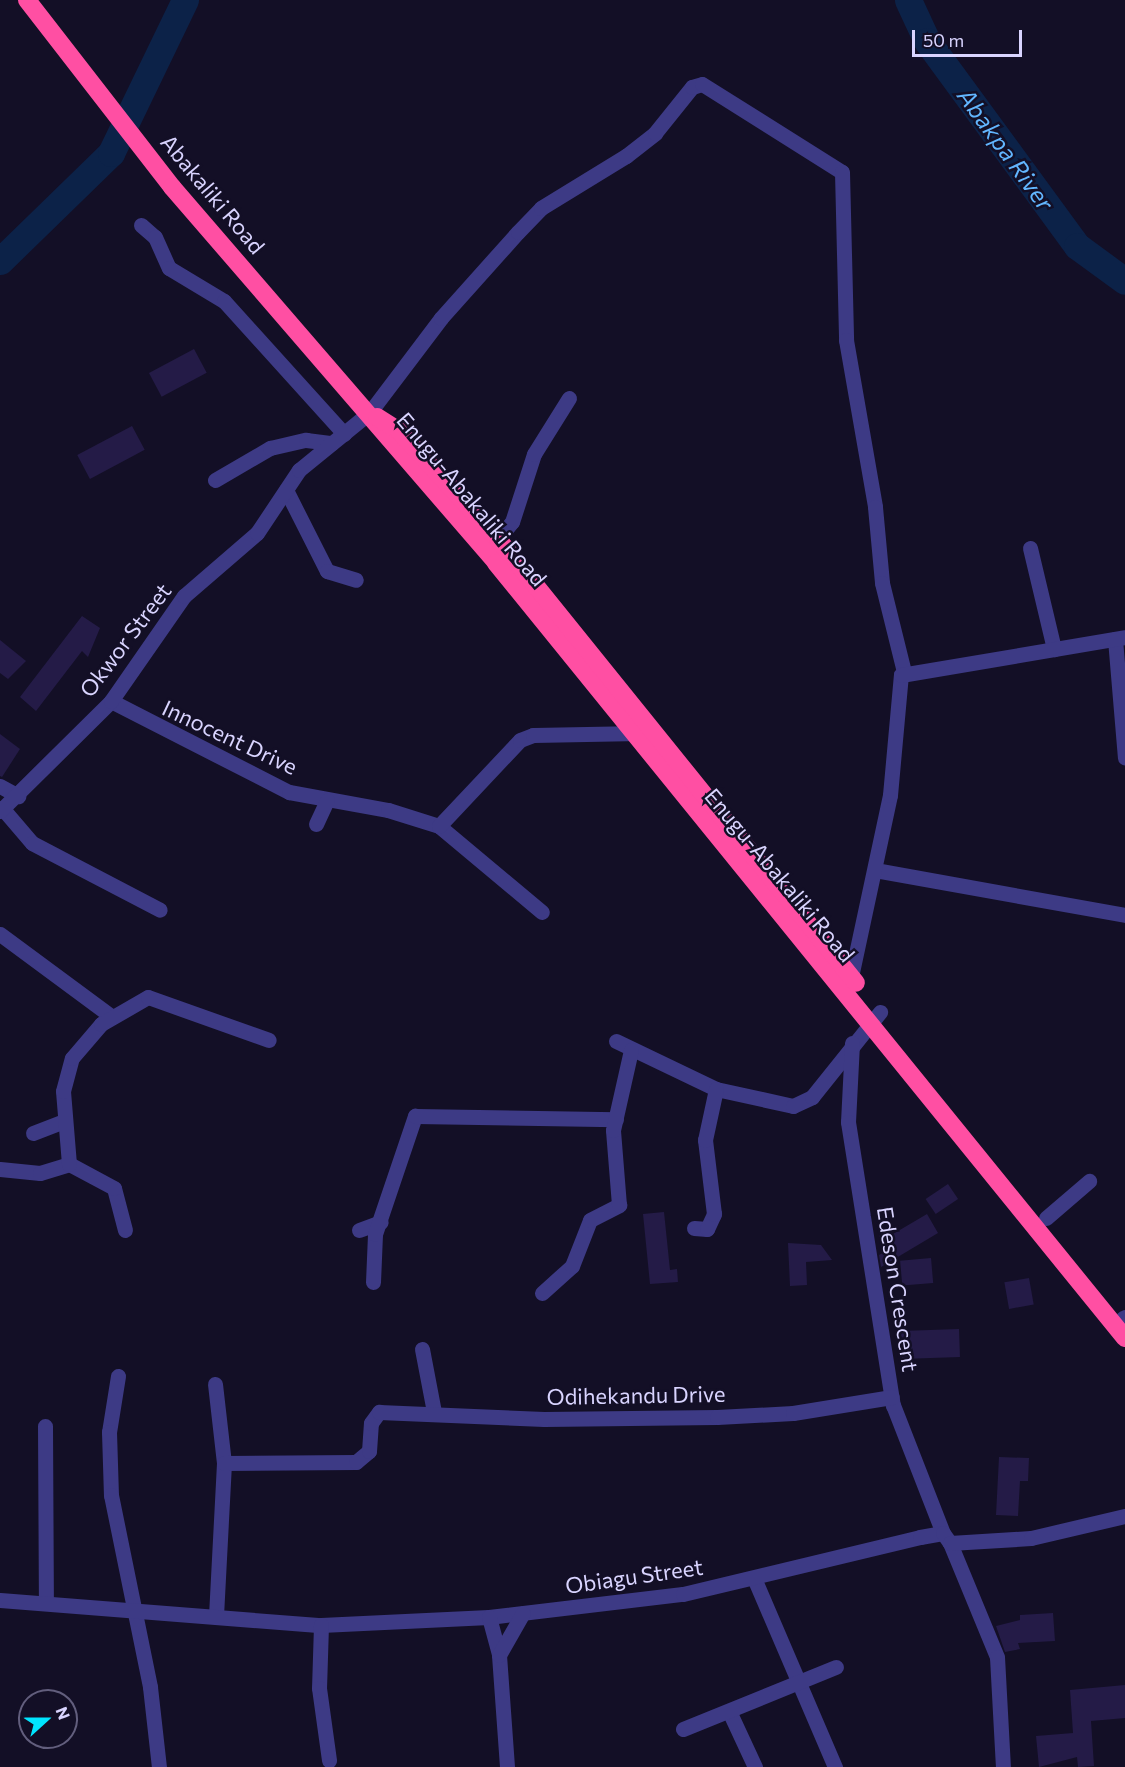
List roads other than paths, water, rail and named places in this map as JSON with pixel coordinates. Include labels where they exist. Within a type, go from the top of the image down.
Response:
[{"type":"highway","name":"Abakaliki Road","points":[[27,0],[172,187],[370,412]]},
{"type":"highway","name":"Enugu-Abakaliki Road","points":[[370,412],[399,431],[498,539],[851,977],[876,1017],[1125,1338]]},
{"type":"highway","name":"Enugu-Abakaliki Road","points":[[370,412],[633,733],[1046,1218],[1124,1318]]},
{"type":"street","name":"Okwor Street","points":[[1,810],[18,796],[111,701],[184,597],[257,532],[299,470],[370,412],[441,318],[541,208],[633,151],[692,87],[715,87],[842,172],[846,340],[875,507],[882,584],[904,672]]},
{"type":"street","points":[[141,225],[155,237],[169,268],[224,301],[338,439]]},
{"type":"street","points":[[498,539],[512,522],[534,454],[569,398]]},
{"type":"street","points":[[214,480],[270,448],[306,440],[338,439]]},
{"type":"street","points":[[286,490],[327,571],[356,580]]},
{"type":"street","points":[[1030,548],[1054,649]]},
{"type":"street","points":[[851,977],[890,795],[904,672],[1120,638],[1125,758]]},
{"type":"street","name":"Innocent Drive","points":[[111,701],[271,784],[327,800],[388,810],[439,826]]},
{"type":"street","points":[[542,912],[439,826],[520,740],[533,735],[654,732]]},
{"type":"street","points":[[0,786],[18,796]]},
{"type":"street","points":[[316,824],[327,800]]},
{"type":"street","points":[[1,810],[32,843],[160,910]]},
{"type":"street","points":[[874,870],[1125,915]]},
{"type":"street","points":[[0,934],[111,1016]]},
{"type":"street","points":[[69,1164],[63,1091],[72,1058],[111,1016],[159,997],[269,1040]]},
{"type":"street","points":[[616,1041],[716,1089],[785,1107],[803,1103],[876,1017]]},
{"type":"street","name":"Edeson Crescent","points":[[852,1043],[848,1122],[892,1397],[946,1538],[997,1657],[1003,1767]]},
{"type":"street","points":[[542,1293],[572,1266],[590,1220],[620,1205],[616,1119],[631,1050]]},
{"type":"street","points":[[694,1228],[707,1229],[714,1214],[705,1140],[716,1089]]},
{"type":"street","points":[[373,1282],[375,1234],[381,1222],[415,1116],[616,1119]]},
{"type":"street","points":[[33,1133],[65,1121]]},
{"type":"street","points":[[0,1169],[40,1173],[69,1164],[114,1188],[125,1230]]},
{"type":"street","points":[[1046,1218],[1089,1181]]},
{"type":"street","points":[[359,1230],[381,1222]]},
{"type":"street","points":[[422,1348],[434,1412]]},
{"type":"street","points":[[118,1376],[110,1432],[111,1495],[135,1610],[159,1767]]},
{"type":"street","points":[[215,1384],[224,1463],[216,1617]]},
{"type":"street","name":"Odihekandu Drive","points":[[224,1463],[356,1462],[369,1451],[371,1423],[379,1412],[434,1412],[544,1419],[717,1417],[793,1413],[892,1397]]},
{"type":"street","points":[[45,1426],[46,1602]]},
{"type":"street","name":"Obiagu Street","points":[[0,1600],[321,1625],[489,1617],[661,1597],[946,1538],[1031,1538],[1125,1516]]},
{"type":"street","points":[[754,1578],[835,1767]]},
{"type":"street","points":[[499,1654],[523,1613]]},
{"type":"street","points":[[489,1617],[499,1654],[507,1767]]},
{"type":"street","points":[[321,1625],[319,1688],[329,1760]]},
{"type":"street","points":[[683,1729],[800,1686],[836,1667]]},
{"type":"street","points":[[729,1711],[755,1767]]},
{"type":"waterway","name":"Abakpa River","points":[[0,261],[111,153],[185,0]]},
{"type":"waterway","name":"Abakpa River","points":[[908,0],[927,41],[1077,246],[1125,281]]}]
